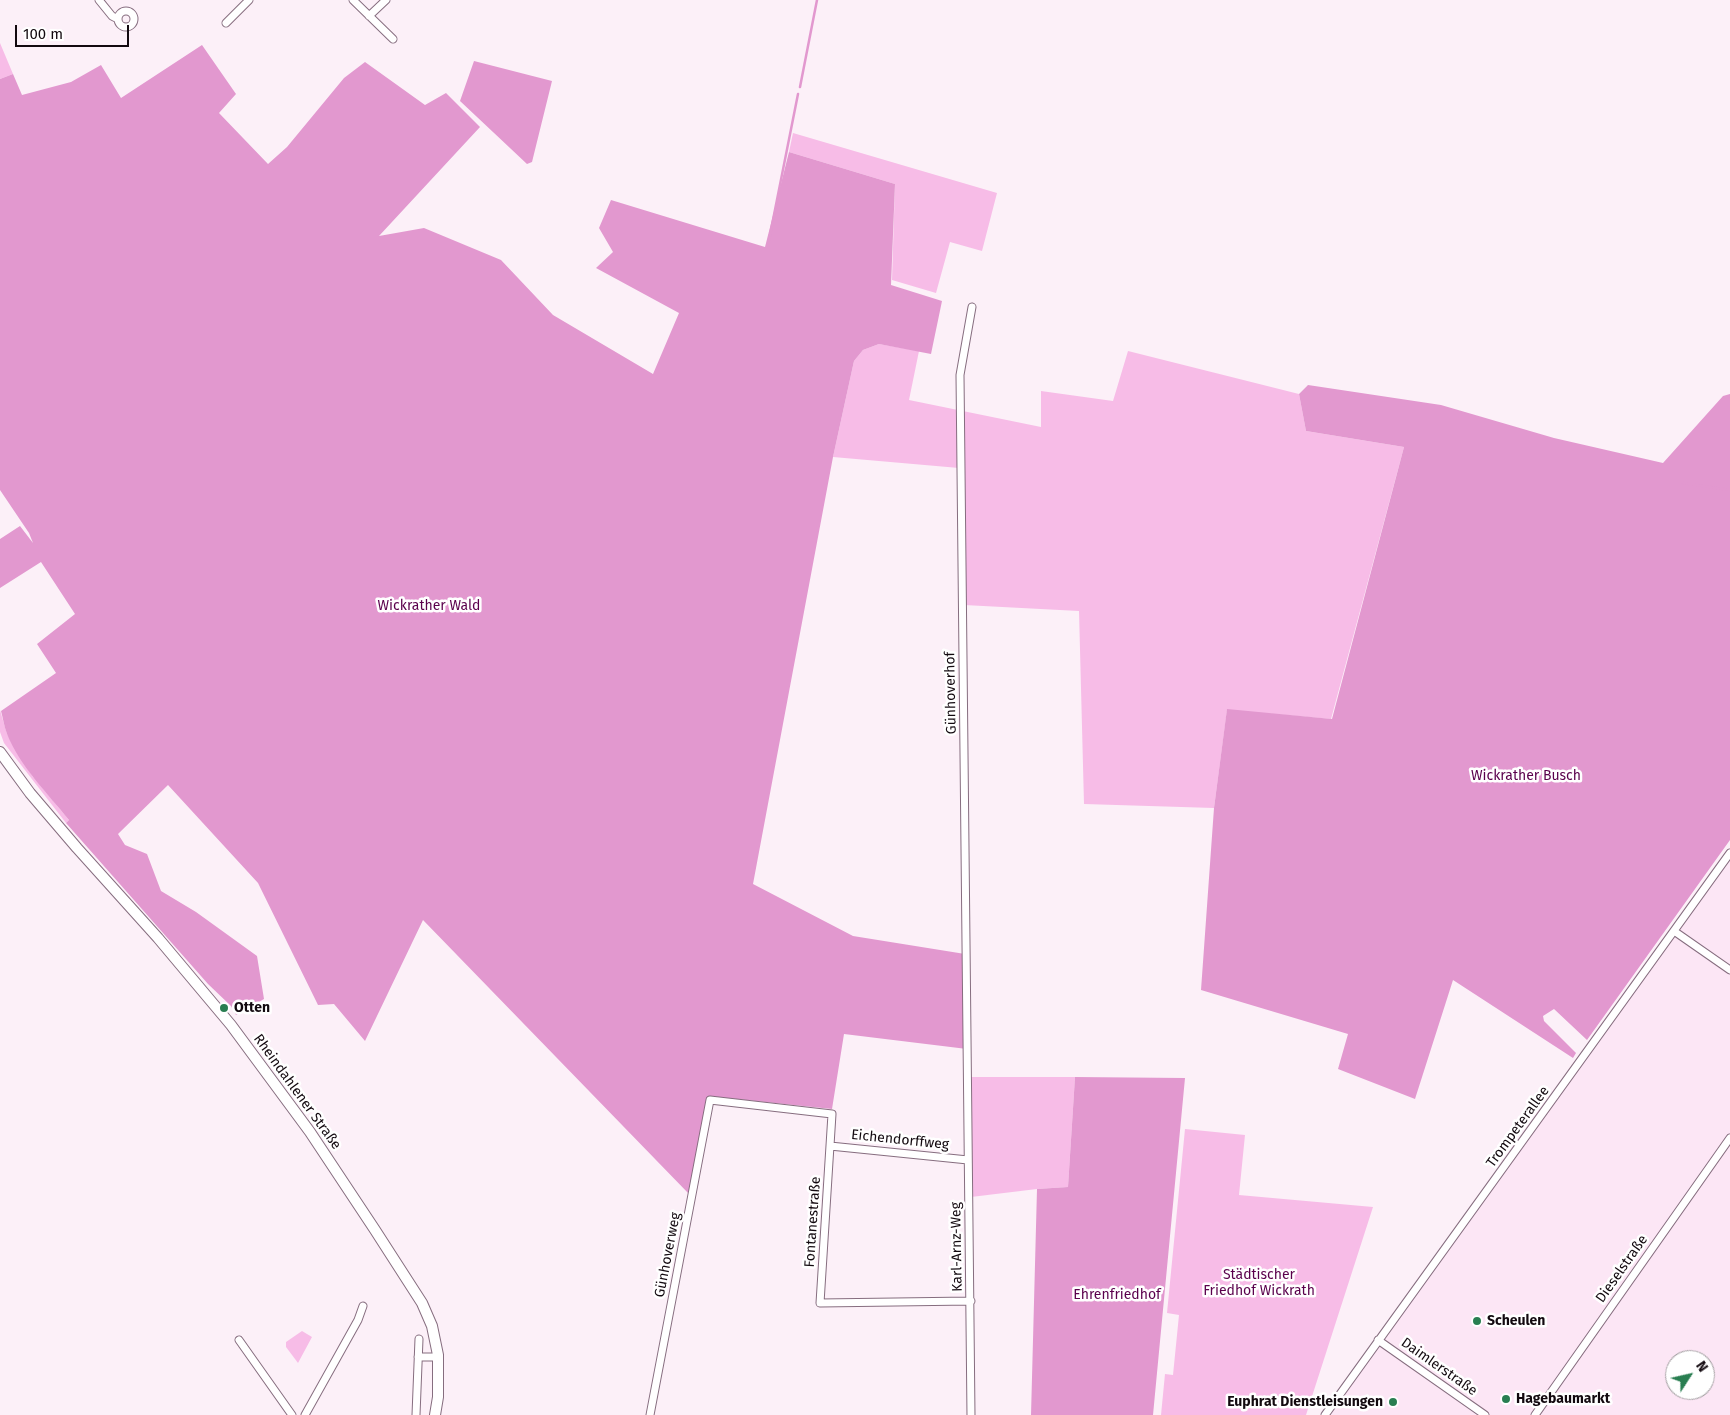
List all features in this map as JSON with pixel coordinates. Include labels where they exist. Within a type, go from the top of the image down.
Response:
[{"type":"main road","name":"Rheindahlener Straße","points":[[0,752],[30,793],[158,938],[231,1025],[310,1132],[375,1230],[422,1303],[432,1326],[438,1357],[438,1397],[435,1415]]},
{"type":"street","points":[[99,0],[112,16],[118,19]]},
{"type":"street","points":[[226,24],[249,0]]},
{"type":"street","points":[[353,0],[393,39]]},
{"type":"street","points":[[369,16],[386,0]]},
{"type":"street","name":"Günhoverhof","points":[[967,1079],[960,375],[972,307]]},
{"type":"street","name":"Trompeterallee","points":[[1325,1415],[1730,853]]},
{"type":"street","points":[[1674,931],[1730,970]]},
{"type":"street","name":"Karl-Arnz-Weg","points":[[967,1079],[970,1415]]},
{"type":"street","name":"Fontanestraße","points":[[710,1100],[832,1114],[820,1304],[970,1302]]},
{"type":"street","name":"Günhoverweg","points":[[650,1415],[710,1100]]},
{"type":"street","name":"Dieselstraße","points":[[1535,1415],[1730,1138]]},
{"type":"street","name":"Eichendorffweg","points":[[830,1146],[968,1160]]},
{"type":"street","points":[[305,1415],[358,1320],[362,1306]]},
{"type":"street","points":[[416,1415],[419,1339]]},
{"type":"street","points":[[239,1340],[292,1415]]},
{"type":"street","name":"Daimlerstraße","points":[[1378,1340],[1485,1415]]},
{"type":"street","points":[[418,1357],[438,1357]]},
{"type":"shaded area","name":"Wickrather Wald","points":[[202,45],[236,94],[219,113],[268,164],[287,147],[344,78],[365,62],[425,105],[446,93],[480,127],[379,236],[424,228],[501,260],[553,315],[653,374],[679,313],[596,268],[613,252],[599,228],[611,200],[765,247],[789,152],[895,184],[891,285],[942,301],[931,354],[879,344],[863,350],[854,361],[833,457],[753,884],[853,936],[965,954],[967,1049],[844,1034],[832,1109],[708,1096],[689,1194],[423,920],[365,1041],[334,1004],[318,1005],[258,883],[168,785],[118,834],[125,845],[147,854],[161,891],[196,912],[257,956],[264,999],[236,1015],[231,1006],[208,984],[66,823],[69,820],[35,779],[12,746],[1,711],[56,673],[37,644],[75,614],[41,562],[0,588],[0,539],[20,526],[33,543],[29,533],[0,490],[0,79],[13,74],[22,95],[71,82],[101,65],[121,98]]},
{"type":"shaded area","points":[[474,61],[552,81],[532,162],[527,164],[460,101]]},
{"type":"shaded area","name":"Wickrather Busch","points":[[1308,385],[1441,405],[1554,438],[1663,463],[1723,396],[1730,394],[1730,840],[1587,1040],[1554,1009],[1543,1016],[1544,1021],[1576,1053],[1573,1058],[1453,980],[1415,1099],[1338,1069],[1348,1034],[1201,990],[1214,808],[1227,709],[1332,719],[1404,447],[1306,431],[1299,394]]},
{"type":"shaded area","points":[[1730,859],[1730,1415],[1329,1415]]},
{"type":"shaded area","points":[[1075,1077],[1185,1078],[1153,1415],[1031,1415],[1037,1189],[1068,1187]]},
{"type":"green space","points":[[0,43],[13,74],[0,79]]},
{"type":"green space","points":[[793,133],[997,193],[982,251],[950,242],[936,293],[892,280],[895,184],[789,152]]},
{"type":"green space","points":[[879,344],[919,351],[909,400],[1041,427],[1041,391],[1113,401],[1128,351],[1299,394],[1306,431],[1404,447],[1331,719],[1227,710],[1214,808],[1084,804],[1079,611],[964,605],[959,468],[833,457],[854,361],[863,350]]},
{"type":"green space","points":[[0,710],[7,734],[33,777],[69,820],[66,823],[4,743],[0,732]]},
{"type":"green space","points":[[968,1077],[1075,1077],[1068,1187],[971,1197]]},
{"type":"green space","name":"Städtischer Friedhof Wickrath","points":[[1185,1129],[1245,1135],[1239,1195],[1373,1207],[1306,1415],[1161,1415],[1165,1374],[1173,1375],[1179,1315],[1167,1313]]},
{"type":"green space","points":[[302,1331],[312,1337],[298,1363],[286,1347],[286,1342]]},
{"type":"waterway","points":[[800,87],[817,0]]},
{"type":"waterway","points":[[769,240],[798,94]]},
{"type":"waterway","points":[[1683,483],[1730,490]]},
{"type":"place","name":"Otten","points":[[224,1008]]},
{"type":"place","name":"Scheulen","points":[[1477,1321]]},
{"type":"place","name":"Hagebaumarkt","points":[[1506,1399]]},
{"type":"place","name":"Euphrat Dienstleisungen","points":[[1393,1402]]},
{"type":"park label","name":"Ehrenfriedhof","points":[[1117,1295]]}]
